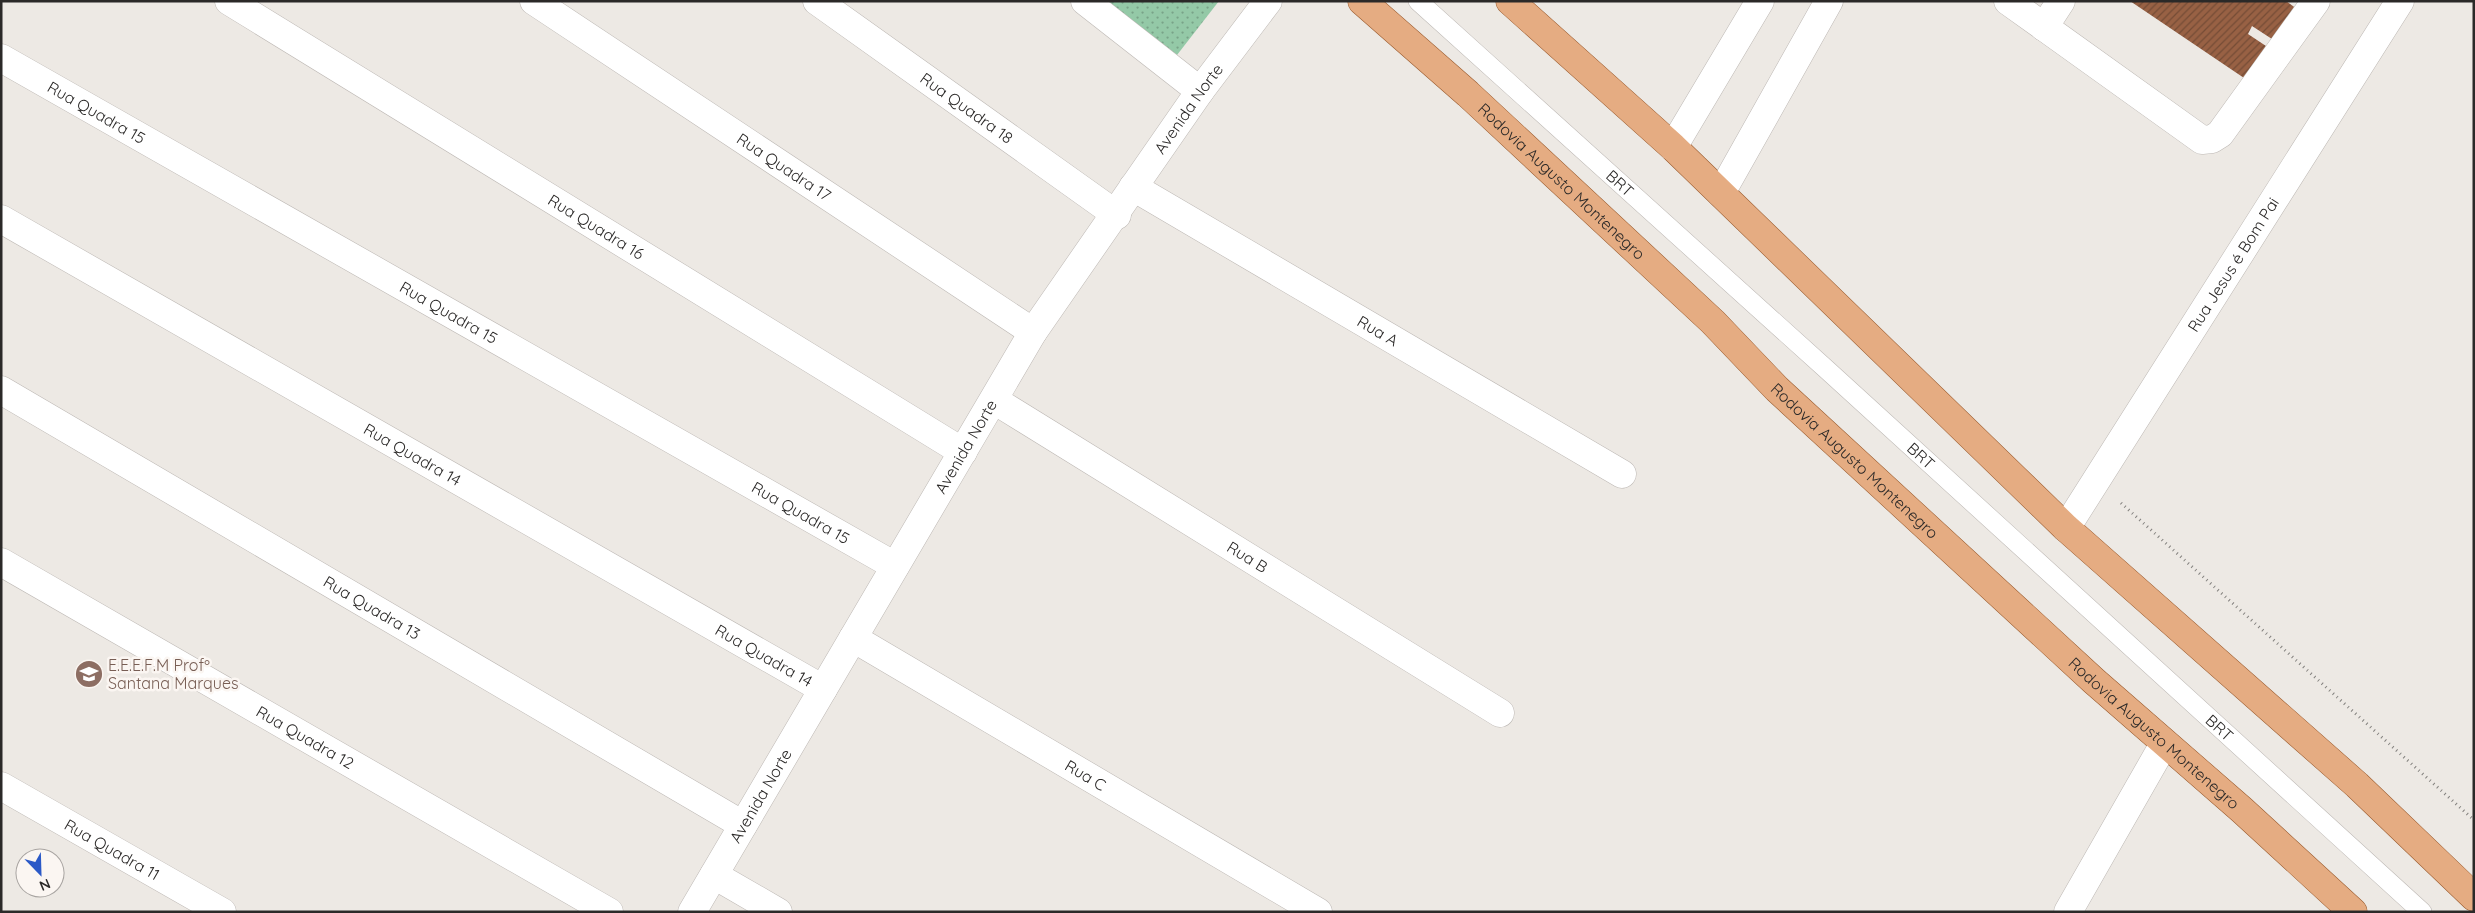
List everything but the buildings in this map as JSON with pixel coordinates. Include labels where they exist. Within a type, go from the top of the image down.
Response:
[{"type":"main road","name":"Rodovia Augusto Montenegro","points":[[1362,1],[1468,94],[1713,322],[1777,389],[2164,744],[2242,810],[2353,912]]},
{"type":"main road","points":[[1510,1],[1673,147],[2066,528],[2357,784],[2474,897]]},
{"type":"street","name":"Rua Quadra 16","points":[[229,1],[963,452]]},
{"type":"street","name":"Rua Quadra 17","points":[[534,1],[1033,332]]},
{"type":"street","name":"Rua Quadra 18","points":[[817,1],[1116,214]]},
{"type":"street","points":[[1085,1],[1200,91]]},
{"type":"street","name":"Avenida Norte","points":[[692,912],[1033,332],[1200,91],[1268,1]]},
{"type":"street","points":[[1673,147],[1760,1]]},
{"type":"street","points":[[1721,193],[1829,1]]},
{"type":"street","points":[[2008,1],[2202,140],[2212,139],[2220,134],[2315,2]]},
{"type":"street","points":[[2044,27],[2061,1]]},
{"type":"street","name":"Rua Jesus é Bom Pai","points":[[2066,528],[2400,1]]},
{"type":"street","name":"Rua Quadra 15","points":[[1,58],[895,566]]},
{"type":"street","name":"Rua A","points":[[1133,188],[1622,474]]},
{"type":"street","name":"Rua Quadra 14","points":[[1,219],[823,689]]},
{"type":"street","name":"Rua Quadra 13","points":[[1,390],[743,825]]},
{"type":"street","name":"Rua B","points":[[994,400],[1500,713]]},
{"type":"street","name":"Rua Quadra 12","points":[[1,562],[609,912]]},
{"type":"street","name":"Rua C","points":[[853,638],[1318,912]]},
{"type":"street","points":[[2068,912],[2164,744]]},
{"type":"street","name":"Rua Quadra 11","points":[[1,786],[222,912]]},
{"type":"street","points":[[714,875],[778,912]]},
{"type":"lane","name":"BRT","points":[[1418,1],[1825,368],[2422,912]]},
{"type":"path","points":[[2096,480],[2474,820]]},
{"type":"green space","points":[[1107,1],[1219,1],[1177,55]]},
{"type":"place","name":"E.E.E.F.M Profº Santana Marques","points":[[89,674]]}]
